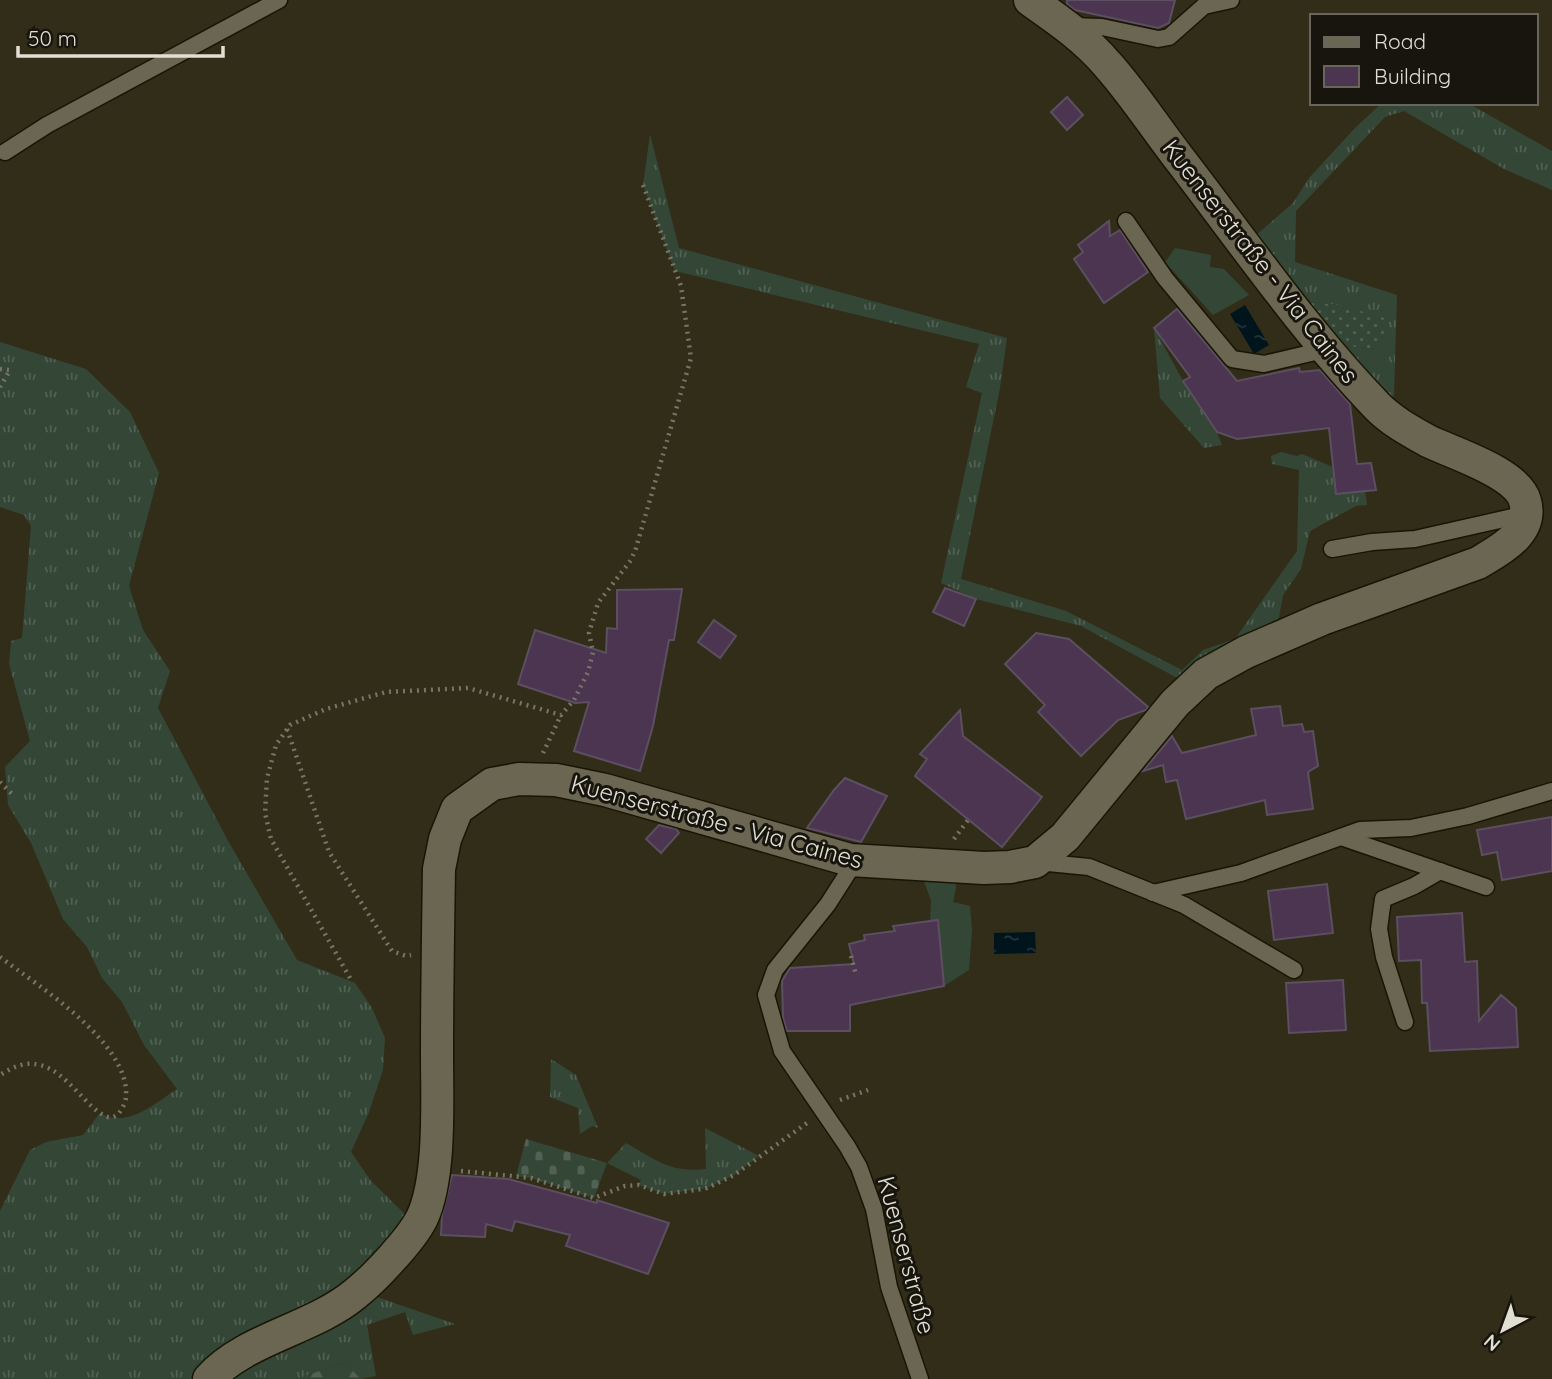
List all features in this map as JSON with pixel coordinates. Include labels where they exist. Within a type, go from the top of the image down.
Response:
[{"type":"street","name":"Kuenserstraße - Via Caines","points":[[1030,0],[1068,26],[1106,62],[1261,264],[1289,305],[1377,407],[1400,425],[1486,468],[1516,487],[1525,500],[1526,514]]},
{"type":"street","points":[[1035,862],[1065,837],[1175,703],[1206,674],[1246,652],[1322,619],[1478,563],[1512,541],[1521,531],[1526,514]]},
{"type":"street","name":"Kuenserstraße - Via Caines","points":[[209,1379],[228,1360],[339,1307],[362,1289],[402,1246],[422,1218],[433,1168],[439,869],[445,839],[457,809],[492,783],[519,779],[556,779],[594,787],[812,851],[856,860],[984,868],[1035,862]]},
{"type":"lane","points":[[5,152],[95,99],[279,0]]},
{"type":"lane","points":[[1068,26],[1102,27],[1158,39],[1168,37],[1204,6],[1231,0]]},
{"type":"lane","points":[[1126,221],[1165,278],[1231,359],[1264,365],[1328,349]]},
{"type":"lane","points":[[1332,549],[1372,542],[1415,539],[1526,514]]},
{"type":"lane","points":[[1153,893],[1241,873],[1360,830],[1411,828],[1468,816],[1552,791]]},
{"type":"lane","points":[[1341,837],[1486,887]]},
{"type":"lane","name":"Kuenserstraße","points":[[856,860],[828,904],[775,970],[766,995],[782,1051],[859,1167],[874,1209],[888,1287],[920,1379]]},
{"type":"lane","points":[[1035,862],[1089,867],[1184,905],[1294,970]]},
{"type":"lane","points":[[1405,1022],[1384,957],[1379,929],[1383,899],[1440,871]]},
{"type":"path","points":[[350,978],[271,839],[265,813],[267,778],[276,745],[290,725],[326,709],[386,692],[468,688],[561,715],[574,701],[588,672],[593,652],[589,633],[598,603],[631,560],[636,548],[691,358],[681,286],[643,185]]},
{"type":"path","points":[[0,369],[10,370],[0,387]]},
{"type":"path","points":[[287,729],[329,852],[392,951],[406,956],[438,945]]},
{"type":"path","points":[[0,782],[12,794]]},
{"type":"path","points":[[948,848],[968,820]]},
{"type":"path","points":[[851,956],[856,975]]},
{"type":"path","points":[[0,957],[89,1025],[108,1047],[124,1080],[126,1097],[120,1112],[109,1118],[100,1113],[68,1082],[42,1065],[22,1064],[0,1075]]},
{"type":"path","points":[[460,1171],[531,1178],[594,1198],[625,1186],[639,1185],[664,1194],[707,1188],[734,1175],[845,1097],[868,1090]]},
{"type":"green space","points":[[1380,105],[1472,105],[1552,151],[1552,190],[1504,169],[1404,111],[1385,117],[1296,211],[1295,262],[1397,295],[1394,394],[1387,415],[1328,349],[1346,346],[1378,349],[1343,306],[1284,298],[1254,237],[1293,203],[1309,178]]},
{"type":"green space","points":[[650,134],[679,248],[1007,338],[1000,388],[961,579],[1066,611],[1182,670],[1203,650],[1235,639],[1297,551],[1299,470],[1272,464],[1271,456],[1281,452],[1297,456],[1302,454],[1333,467],[1336,494],[1365,491],[1367,505],[1356,506],[1310,531],[1301,569],[1283,595],[1275,640],[1181,680],[1081,626],[976,599],[941,583],[982,393],[966,387],[979,344],[675,271],[643,185]]},
{"type":"green space","points":[[1175,248],[1211,255],[1210,267],[1224,269],[1249,295],[1213,315],[1165,262]]},
{"type":"green space","points":[[1284,298],[1343,306],[1388,319],[1379,349],[1346,346],[1328,349]]},
{"type":"green space","points":[[1154,328],[1183,381],[1217,432],[1222,445],[1204,448],[1160,398]]},
{"type":"green space","points":[[0,342],[86,369],[130,412],[159,473],[129,586],[143,630],[170,671],[158,708],[227,839],[297,960],[355,983],[372,1008],[385,1038],[383,1070],[369,1112],[351,1152],[371,1181],[417,1226],[368,1294],[455,1324],[413,1335],[405,1312],[367,1325],[376,1376],[361,1379],[344,1362],[297,1379],[0,1379],[0,1211],[30,1150],[46,1142],[83,1135],[100,1113],[120,1118],[140,1113],[177,1089],[144,1045],[122,1002],[102,978],[87,947],[63,919],[31,843],[8,805],[5,767],[30,741],[9,664],[11,641],[22,638],[31,526],[24,515],[0,507]]},
{"type":"green space","points":[[922,875],[955,877],[953,902],[970,906],[972,930],[969,970],[944,986],[939,927],[934,921],[930,921],[931,901]]},
{"type":"green space","points":[[551,1059],[576,1075],[598,1128],[592,1126],[580,1134],[578,1108],[550,1097]]},
{"type":"green space","points":[[705,1128],[759,1156],[734,1175],[707,1188],[664,1194],[639,1185],[641,1180],[607,1163],[626,1143],[673,1167],[706,1169]]},
{"type":"green space","points":[[526,1139],[607,1163],[594,1198],[531,1178],[516,1176]]},
{"type":"green space","points":[[344,1362],[361,1379],[297,1379]]},
{"type":"water","points":[[1245,305],[1269,345],[1254,354],[1230,314]]},
{"type":"water","points":[[1035,932],[1036,953],[994,954],[994,933]]},
{"type":"building","points":[[1067,0],[1175,0],[1169,23],[1158,28],[1075,10],[1067,4]]},
{"type":"building","points":[[1067,97],[1083,115],[1067,130],[1051,112]]},
{"type":"building","points":[[1109,221],[1110,236],[1120,230],[1148,272],[1104,303],[1074,259],[1083,252],[1078,245]]},
{"type":"building","points":[[1177,309],[1237,381],[1299,368],[1300,372],[1320,370],[1350,404],[1357,464],[1371,463],[1376,490],[1336,494],[1329,428],[1237,439],[1217,432],[1183,381],[1190,377],[1154,328]]},
{"type":"building","points":[[945,588],[976,599],[964,626],[933,612]]},
{"type":"building","points":[[682,589],[674,640],[669,640],[653,726],[640,771],[574,751],[589,702],[575,703],[518,684],[535,630],[606,653],[607,628],[617,629],[617,590]]},
{"type":"building","points":[[714,620],[736,636],[720,658],[698,642]]},
{"type":"building","points":[[1036,633],[1069,639],[1148,707],[1146,710],[1118,720],[1081,756],[1038,712],[1045,705],[1005,664]]},
{"type":"building","points":[[1280,706],[1283,726],[1302,724],[1304,732],[1313,731],[1318,766],[1308,772],[1313,809],[1267,815],[1265,800],[1186,819],[1177,780],[1166,782],[1163,765],[1143,771],[1172,736],[1182,753],[1256,735],[1251,709]]},
{"type":"building","points":[[960,710],[963,736],[1042,797],[1002,847],[915,776],[927,759],[920,754]]},
{"type":"building","points":[[845,778],[887,796],[861,842],[807,828]]},
{"type":"building","points":[[1552,817],[1552,871],[1502,880],[1497,852],[1482,855],[1477,830]]},
{"type":"building","points":[[659,825],[676,829],[679,833],[661,853],[646,839]]},
{"type":"building","points":[[1327,884],[1333,933],[1274,940],[1268,891]]},
{"type":"building","points":[[1462,913],[1465,962],[1477,961],[1479,1021],[1501,995],[1516,1008],[1518,1047],[1430,1051],[1427,1003],[1422,1003],[1421,960],[1399,961],[1397,917]]},
{"type":"building","points":[[938,920],[944,986],[850,1005],[850,1031],[787,1031],[783,1018],[782,981],[790,968],[854,964],[849,944],[865,940],[864,935],[895,931],[893,926]]},
{"type":"building","points":[[1343,980],[1346,1030],[1289,1033],[1286,983]]},
{"type":"building","points":[[452,1175],[508,1179],[597,1203],[597,1200],[669,1223],[648,1274],[566,1246],[570,1235],[515,1221],[512,1231],[486,1224],[485,1237],[441,1235],[442,1215]]}]
